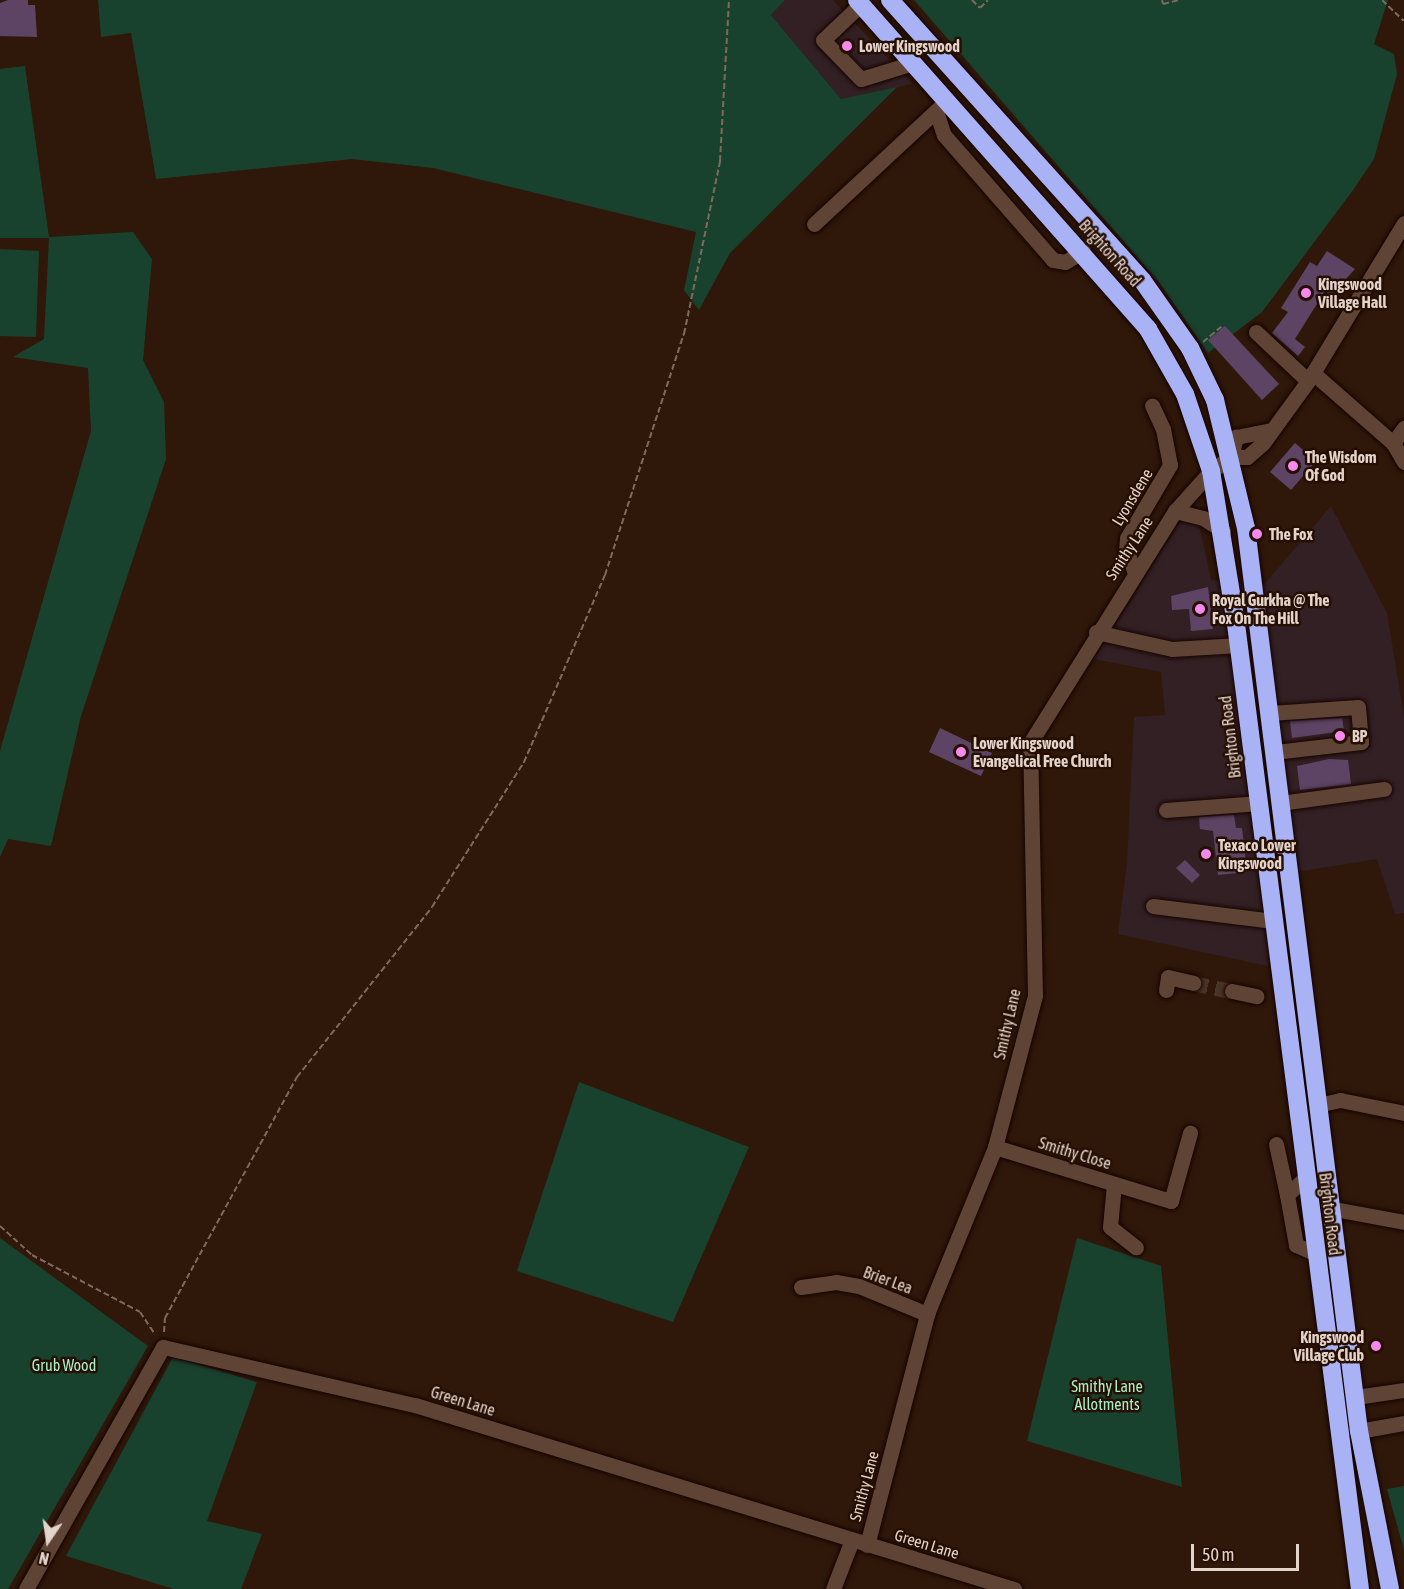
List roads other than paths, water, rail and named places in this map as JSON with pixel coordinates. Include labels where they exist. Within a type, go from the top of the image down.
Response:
[{"type":"highway","name":"Brighton Road","points":[[890,0],[1142,279],[1190,348],[1215,400],[1231,457],[1246,528],[1329,1208],[1359,1431],[1390,1589]]},
{"type":"highway","name":"Brighton Road","points":[[859,2],[913,63],[941,106],[1083,251],[1122,295],[1167,357],[1185,394],[1211,471],[1223,531],[1239,645],[1360,1589]]},
{"type":"street","points":[[859,2],[823,40],[861,79],[913,63]]},
{"type":"street","points":[[814,224],[941,106]]},
{"type":"street","points":[[941,106],[944,135],[1053,260],[1065,262],[1083,251]]},
{"type":"street","points":[[1311,377],[1404,222]]},
{"type":"street","points":[[1256,332],[1393,443],[1404,462]]},
{"type":"street","name":"Smithy Lane","points":[[833,1589],[859,1542],[927,1314],[995,1147],[1035,996],[1030,742],[1096,632],[1175,511],[1211,471],[1231,457],[1247,457],[1311,377]]},
{"type":"street","name":"Lyonsdene","points":[[1135,573],[1126,550],[1127,538],[1170,465],[1163,429],[1152,405]]},
{"type":"street","points":[[1393,443],[1404,428]]},
{"type":"street","points":[[1175,511],[1203,518],[1223,531]]},
{"type":"street","points":[[1096,632],[1172,649],[1239,645]]},
{"type":"street","points":[[1270,713],[1358,707],[1361,742],[1274,752]]},
{"type":"street","points":[[1280,804],[1384,789]]},
{"type":"street","points":[[1166,810],[1259,803]]},
{"type":"street","points":[[1153,906],[1273,921]]},
{"type":"street","points":[[1166,990],[1168,977],[1193,983]]},
{"type":"street","points":[[1232,991],[1256,996]]},
{"type":"street","points":[[1317,1105],[1340,1100],[1404,1113]]},
{"type":"street","name":"Smithy Close","points":[[995,1147],[1171,1201],[1190,1133]]},
{"type":"street","points":[[1276,1144],[1296,1245],[1316,1254]]},
{"type":"street","points":[[1287,1194],[1306,1177]]},
{"type":"street","points":[[1114,1184],[1110,1227],[1136,1248]]},
{"type":"street","points":[[1329,1208],[1404,1222]]},
{"type":"street","name":"Brier Lea","points":[[801,1287],[836,1282],[859,1287],[927,1314]]},
{"type":"street","name":"Green Lane","points":[[26,1589],[163,1347],[415,1405],[1014,1589]]},
{"type":"street","points":[[1356,1397],[1404,1390]]},
{"type":"street","points":[[1359,1431],[1404,1423]]},
{"type":"tunnel","points":[[1193,983],[1232,991]]},
{"type":"place","name":"Lower Kingswood","points":[[847,46]]},
{"type":"place","name":"Kingswood Village Hall","points":[[1306,293]]},
{"type":"place","name":"The Wisdom Of God","points":[[1293,466]]},
{"type":"place","name":"The Fox","points":[[1257,534]]},
{"type":"place","name":"Royal Gurkha @ The Fox On The Hill","points":[[1200,609]]},
{"type":"place","name":"BP","points":[[1340,736]]},
{"type":"place","name":"Lower Kingswood Evangelical Free Church","points":[[961,752]]},
{"type":"place","name":"Texaco Lower Kingswood","points":[[1206,854]]},
{"type":"place","name":"Kingswood Village Club","points":[[1376,1346]]},
{"type":"park label","name":"Grub Wood","points":[[64,1365]]},
{"type":"park label","name":"Smithy Lane Allotments","points":[[1107,1395]]}]
